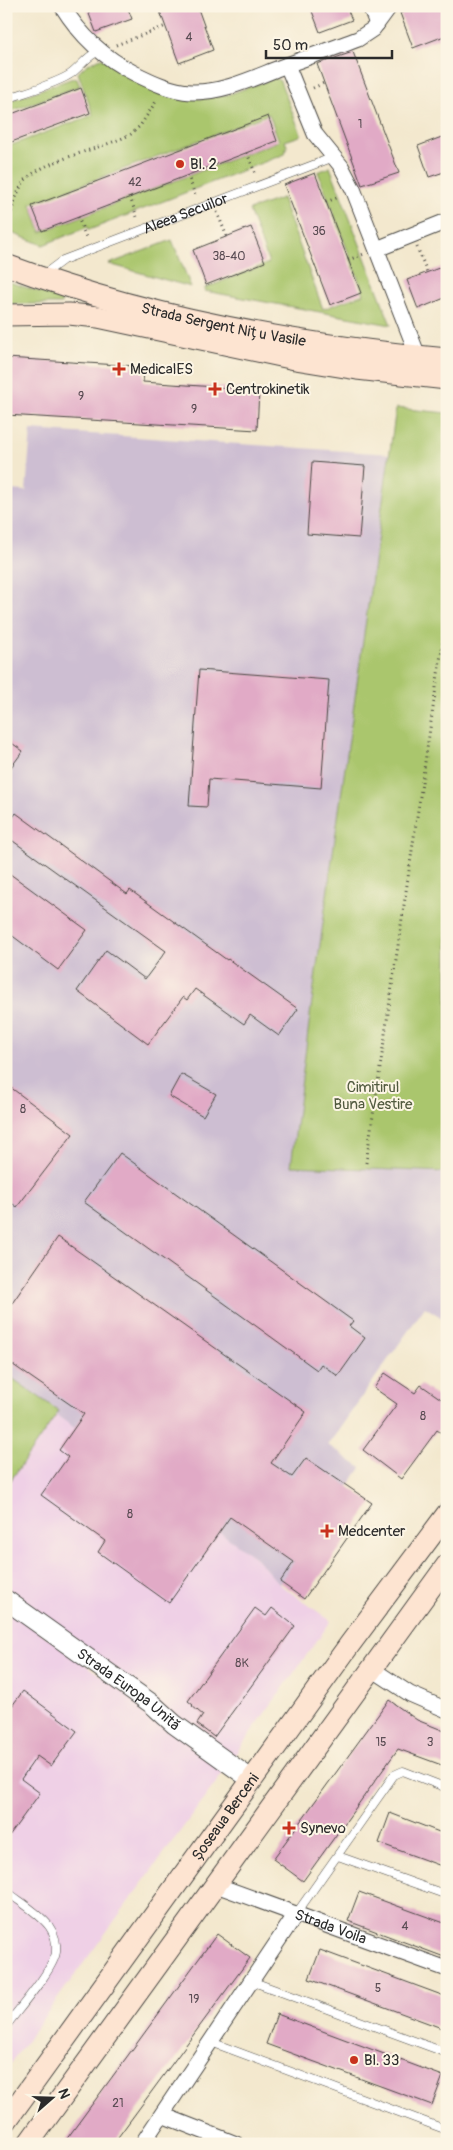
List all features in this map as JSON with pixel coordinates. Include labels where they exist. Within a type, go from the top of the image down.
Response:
[{"type":"main road","name":"Strada Sergent Nițu Vasile","points":[[6,264],[41,277],[123,302],[236,328],[322,344],[447,359]]},
{"type":"main road","name":"Strada Sergent Nițu Vasile","points":[[6,315],[69,314],[98,317],[295,359],[447,379]]},
{"type":"main road","name":"Șoseaua Berceni","points":[[6,2121],[252,1780],[445,1519]]},
{"type":"main road","points":[[28,2144],[447,1565]]},
{"type":"street","points":[[62,6],[80,31],[100,51],[124,68],[165,87],[190,92],[218,90],[358,39],[377,24],[390,6]]},
{"type":"street","points":[[370,6],[377,24]]},
{"type":"street","points":[[287,65],[309,123],[318,138],[334,157],[353,189],[418,356]]},
{"type":"street","points":[[377,249],[447,221]]},
{"type":"street","name":"Strada Europa Unită","points":[[6,1600],[152,1704],[174,1724],[252,1780]]},
{"type":"street","points":[[372,1669],[410,1694],[447,1710]]},
{"type":"street","name":"Strada Voila","points":[[216,1885],[447,1969]]},
{"type":"street","points":[[142,2144],[296,1914]]},
{"type":"street","points":[[162,2115],[236,2144]]},
{"type":"lane","points":[[6,99],[63,78],[72,73],[90,55],[100,51]]},
{"type":"lane","name":"Aleea Secuilor","points":[[41,277],[63,260],[334,157]]},
{"type":"lane","points":[[296,1914],[398,1772],[403,1771],[447,1788]]},
{"type":"lane","points":[[338,1856],[447,1895]]},
{"type":"lane","points":[[6,1891],[41,1917],[54,1936],[56,1946],[53,1960],[47,1970],[6,2026]]},
{"type":"lane","points":[[251,1981],[447,2053]]},
{"type":"lane","points":[[212,2042],[447,2130]]},
{"type":"path","points":[[100,51],[166,26]]},
{"type":"path","points":[[6,231],[18,192],[27,178],[45,167],[131,134],[140,126],[165,87]]},
{"type":"path","points":[[247,153],[259,185]]},
{"type":"path","points":[[188,175],[200,208]]},
{"type":"path","points":[[130,198],[142,230]]},
{"type":"path","points":[[213,203],[227,237]]},
{"type":"path","points":[[78,217],[90,249]]},
{"type":"path","points":[[412,235],[428,272]]},
{"type":"path","points":[[366,1162],[447,613]]},
{"type":"shaded area","points":[[31,430],[390,454],[311,1008],[291,1166],[447,1172],[447,1321],[425,1307],[328,1445],[361,1468],[279,1584],[256,1558],[6,1379],[6,490],[26,491]]},
{"type":"shaded area","points":[[59,1411],[256,1558],[279,1584],[331,1621],[229,1763],[6,1600],[6,1487]]},
{"type":"shaded area","points":[[6,1608],[152,1712],[225,1770],[6,2069]]},
{"type":"green space","points":[[101,58],[200,99],[227,95],[275,78],[280,81],[301,134],[285,141],[287,146],[285,154],[89,230],[88,227],[43,245],[9,232],[6,238],[6,147],[93,115],[78,73],[86,65]],"holes":[[[269,114],[279,141],[41,232],[31,204]]]},
{"type":"green space","points":[[76,77],[80,86],[6,113],[6,102]]},
{"type":"green space","points":[[330,167],[391,325],[205,291],[205,288],[269,263],[249,210],[282,198],[323,309],[364,294],[318,172]]},
{"type":"green space","points":[[172,240],[191,287],[109,264]]},
{"type":"green space","points":[[6,281],[62,299],[61,304],[6,304]]},
{"type":"green space","name":"Cimitirul Buna Vestire","points":[[396,408],[447,413],[447,1172],[291,1166],[311,1008]]},
{"type":"green space","points":[[6,1374],[59,1411],[6,1487]]},
{"type":"building","points":[[86,6],[127,6],[132,19],[96,32]]},
{"type":"building","points":[[158,6],[197,6],[213,50],[179,63]]},
{"type":"building","points":[[310,6],[346,6],[352,20],[320,32]]},
{"type":"building","points":[[419,6],[447,6],[447,35],[413,48],[400,13]]},
{"type":"building","points":[[353,52],[399,173],[362,185],[317,64]]},
{"type":"building","points":[[81,88],[90,113],[6,144],[6,116]]},
{"type":"building","name":"Bl. 2","points":[[268,116],[277,141],[42,231],[32,206]]},
{"type":"building","points":[[447,135],[447,171],[429,177],[418,146]]},
{"type":"building","points":[[315,173],[361,293],[330,305],[284,185]]},
{"type":"building","points":[[251,227],[265,262],[206,285],[193,250]]},
{"type":"building","points":[[447,265],[447,297],[418,309],[407,280]]},
{"type":"building","points":[[6,358],[135,366],[135,370],[144,370],[143,382],[259,390],[257,430],[6,415]]},
{"type":"building","points":[[312,462],[365,466],[359,538],[307,534]]},
{"type":"building","points":[[199,670],[329,680],[321,788],[209,779],[207,807],[189,806]]},
{"type":"building","points":[[6,739],[23,751],[6,774]]},
{"type":"building","points":[[16,813],[127,894],[130,890],[298,1009],[279,1036],[250,1015],[244,1024],[195,989],[187,1000],[183,997],[148,1044],[77,991],[106,950],[145,979],[166,951],[6,836],[6,827]]},
{"type":"building","points":[[6,871],[87,930],[58,970],[6,931]]},
{"type":"building","points":[[181,1074],[216,1094],[203,1116],[169,1096]]},
{"type":"building","points":[[6,1084],[73,1134],[17,1207],[6,1199]]},
{"type":"building","points":[[120,1153],[353,1321],[349,1326],[365,1338],[338,1376],[321,1364],[317,1370],[84,1202]]},
{"type":"building","points":[[58,1237],[306,1412],[271,1463],[292,1477],[306,1458],[372,1503],[304,1599],[280,1582],[294,1562],[230,1517],[169,1603],[98,1552],[105,1541],[41,1495],[68,1457],[59,1450],[84,1414],[6,1360],[6,1312]]},
{"type":"building","points":[[385,1373],[415,1393],[421,1385],[447,1403],[447,1437],[437,1430],[401,1479],[363,1450],[397,1404],[374,1388]]},
{"type":"building","points":[[255,1608],[266,1616],[272,1608],[295,1626],[214,1737],[197,1724],[203,1715],[188,1701]]},
{"type":"building","points":[[23,1691],[77,1731],[51,1766],[37,1756],[21,1779],[40,1793],[6,1840],[6,1714]]},
{"type":"building","points":[[389,1700],[417,1720],[447,1732],[447,1767],[398,1749],[303,1881],[273,1859]]},
{"type":"building","points":[[390,1813],[447,1835],[447,1868],[379,1843]]},
{"type":"building","points":[[359,1892],[447,1924],[447,1958],[348,1921]]},
{"type":"building","points":[[217,1934],[250,1958],[113,2144],[63,2144]]},
{"type":"building","points":[[320,1950],[447,1997],[447,2030],[309,1979]]},
{"type":"building","name":"Bl. 33","points":[[277,2014],[443,2076],[432,2105],[266,2044]]},
{"type":"place","name":"Bl. 2","points":[[180,164]]},
{"type":"place","name":"MedicalES","points":[[119,369]]},
{"type":"place","name":"Centrokinetik","points":[[215,389]]},
{"type":"place","name":"Medcenter","points":[[327,1531]]},
{"type":"place","name":"Synevo","points":[[289,1828]]},
{"type":"place","name":"Bl. 33","points":[[354,2060]]}]
